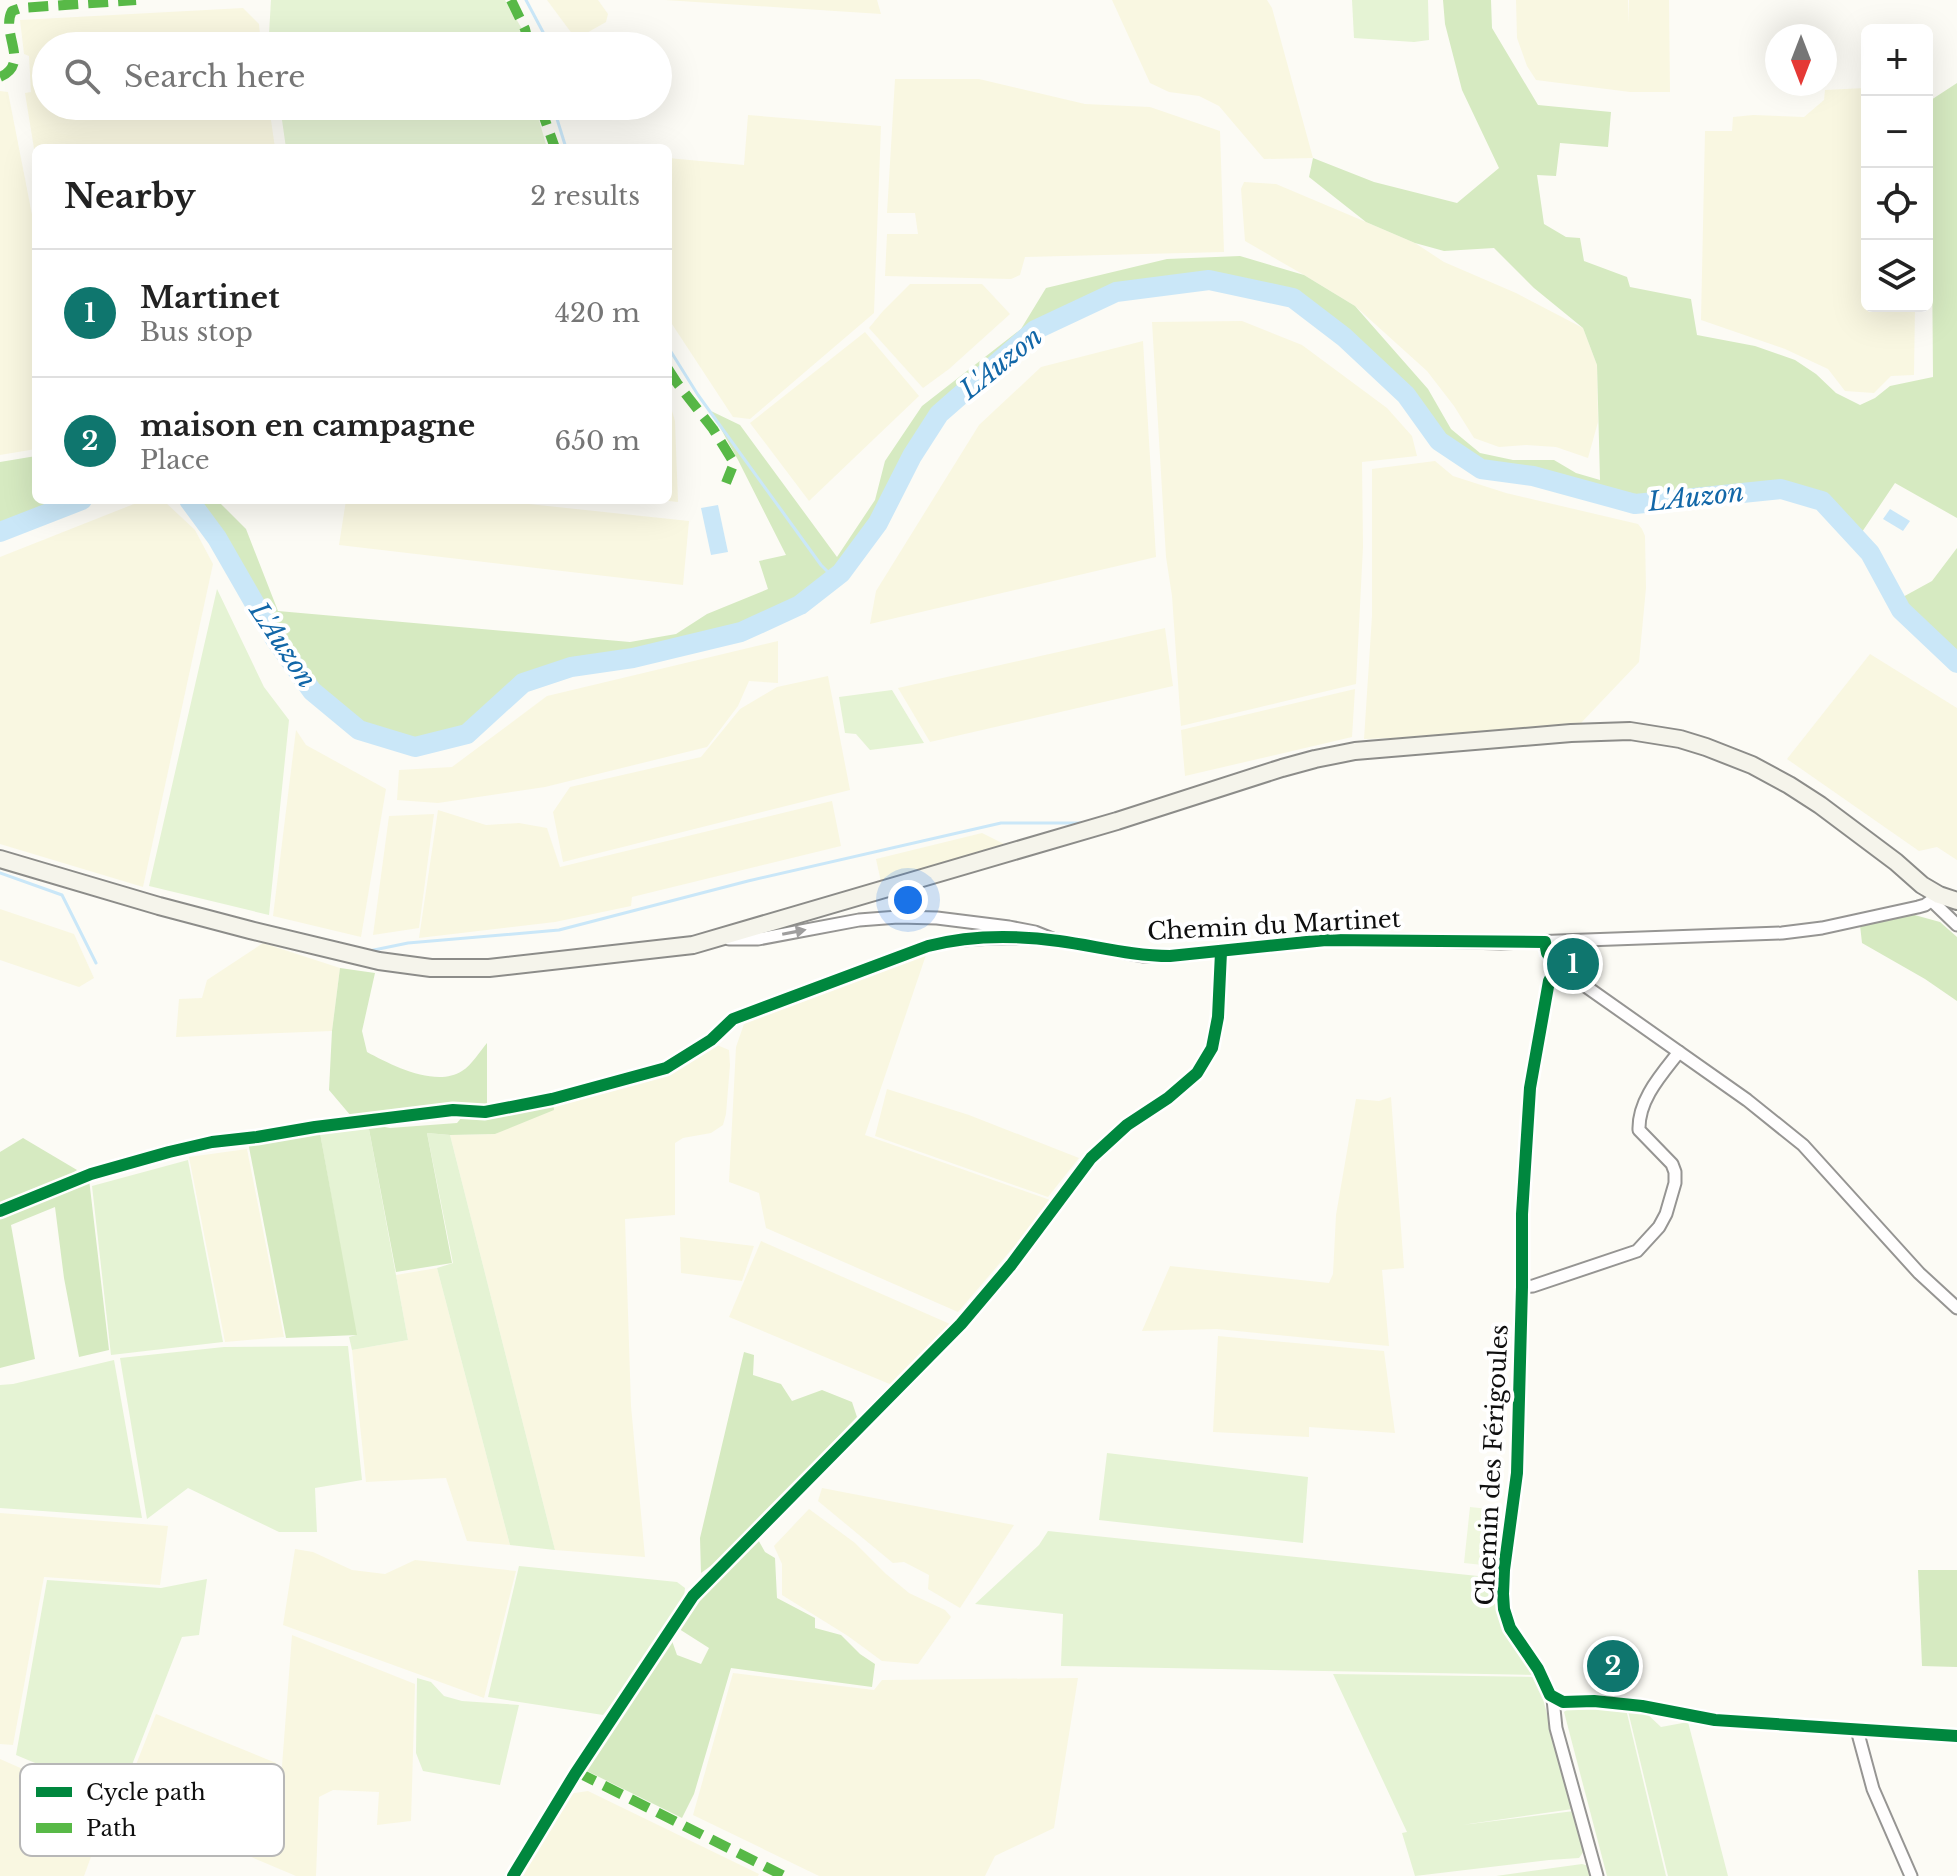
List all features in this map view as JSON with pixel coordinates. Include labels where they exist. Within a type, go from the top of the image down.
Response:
[{"type":"main road","points":[[0,859],[250,930],[379,961],[431,968],[489,968],[693,945],[1117,821],[1315,759],[1355,751],[1497,738],[1630,731],[1680,739],[1752,765],[1820,805],[1922,885],[1957,901]]},
{"type":"main road","points":[[1936,892],[1957,892]]},
{"type":"street","name":"Chemin du Martinet","points":[[717,938],[758,939],[859,920],[898,917],[937,918],[1009,927],[1055,940],[1144,956],[1221,952],[1326,940],[1545,942],[1803,932],[1918,907],[1936,892]]},
{"type":"street","points":[[1936,892],[1957,925]]},
{"type":"street","points":[[552,1099],[666,1068],[711,1040],[733,1019],[928,946],[976,938],[1055,940]]},
{"type":"street","points":[[1545,942],[1547,953],[1557,966],[1747,1100],[1803,1145],[1919,1273],[1957,1308]]},
{"type":"street","points":[[513,1876],[575,1774],[693,1596],[961,1324],[1011,1265],[1091,1158],[1127,1125],[1168,1098],[1197,1073],[1212,1048],[1218,1017],[1221,952]]},
{"type":"street","name":"Chemin des Férigoules","points":[[1557,966],[1549,981],[1530,1088],[1522,1214],[1517,1473],[1504,1570],[1504,1609],[1510,1628],[1538,1669],[1553,1699],[1556,1728],[1597,1876]]},
{"type":"street","points":[[1522,1287],[1637,1251],[1659,1227],[1666,1214],[1675,1172],[1672,1164],[1639,1130],[1638,1120],[1644,1103],[1679,1052]]},
{"type":"street","points":[[1553,1699],[1642,1706],[1715,1720],[1957,1736]]},
{"type":"street","points":[[1857,1730],[1873,1789],[1911,1876]]},
{"type":"shaded area","points":[[547,0],[598,0],[608,14],[606,22],[588,32],[571,32]]},
{"type":"shaded area","points":[[665,0],[877,0],[881,14]]},
{"type":"shaded area","points":[[1112,0],[1267,0],[1272,8],[1313,158],[1264,159],[1219,106],[1199,96],[1169,92],[1150,83]]},
{"type":"shaded area","points":[[1516,0],[1628,0],[1629,24],[1629,0],[1669,0],[1670,92],[1630,92],[1536,80],[1527,66],[1517,38]]},
{"type":"shaded area","points":[[243,8],[259,24],[260,32],[32,32],[32,120],[271,120],[274,144],[33,144],[25,93],[31,92],[29,56],[24,54],[20,20]]},
{"type":"shaded area","points":[[895,79],[979,79],[1085,104],[1150,107],[1220,131],[1224,252],[1025,257],[1020,275],[1011,279],[885,276],[887,234],[918,234],[915,213],[887,213]]},
{"type":"shaded area","points":[[1861,88],[1861,312],[1915,312],[1914,375],[1891,376],[1874,393],[1845,391],[1828,369],[1785,349],[1701,320],[1705,131],[1732,131],[1733,117],[1804,117],[1824,100],[1824,96],[1837,96],[1837,89]]},
{"type":"shaded area","points":[[0,91],[8,92],[32,215],[32,450],[0,455]]},
{"type":"shaded area","points":[[748,115],[881,126],[874,313],[750,419],[733,417],[672,324],[672,158],[744,165]]},
{"type":"shaded area","points":[[1244,182],[1276,184],[1415,243],[1444,262],[1516,293],[1583,328],[1597,365],[1598,422],[1588,458],[1556,447],[1499,447],[1474,438],[1427,371],[1355,306],[1245,241],[1241,189]]},
{"type":"shaded area","points":[[910,284],[982,284],[1010,314],[923,388],[869,328]]},
{"type":"shaded area","points":[[1242,321],[1302,345],[1387,408],[1412,436],[1417,456],[1362,462],[1363,547],[1356,684],[1181,726],[1172,596],[1166,557],[1152,322]]},
{"type":"shaded area","points":[[865,332],[919,396],[809,501],[750,423]]},
{"type":"shaded area","points":[[1143,341],[1156,557],[870,624],[876,591],[979,425],[1041,367]]},
{"type":"shaded area","points":[[672,411],[675,421],[678,502],[672,501]]},
{"type":"shaded area","points":[[1435,461],[1453,476],[1506,493],[1638,524],[1642,529],[1645,536],[1646,588],[1639,662],[1580,724],[1473,735],[1364,739],[1372,616],[1372,469]]},
{"type":"shaded area","points":[[134,504],[167,504],[195,530],[213,564],[143,887],[0,844],[0,557]]},
{"type":"shaded area","points":[[345,504],[529,504],[689,521],[683,585],[339,545]]},
{"type":"shaded area","points":[[1165,628],[1173,686],[930,742],[898,688]]},
{"type":"shaded area","points":[[778,641],[778,683],[749,681],[738,706],[707,747],[545,787],[438,803],[397,800],[399,770],[452,767],[547,696]]},
{"type":"shaded area","points":[[1870,654],[1957,708],[1957,860],[1937,847],[1919,851],[1787,759]]},
{"type":"shaded area","points":[[828,676],[850,790],[563,862],[553,812],[570,787],[701,757],[740,709],[777,687]]},
{"type":"shaded area","points":[[1355,689],[1352,737],[1185,776],[1181,730]]},
{"type":"shaded area","points":[[296,730],[306,745],[386,789],[361,937],[273,916]]},
{"type":"shaded area","points":[[832,801],[841,846],[632,897],[631,906],[555,922],[419,938],[438,810],[486,825],[519,823],[547,828],[560,867]]},
{"type":"shaded area","points":[[434,814],[419,928],[373,935],[389,816]]},
{"type":"shaded area","points":[[982,833],[1006,845],[881,882],[876,859]]},
{"type":"shaded area","points":[[0,909],[74,934],[94,978],[79,987],[0,960]]},
{"type":"shaded area","points":[[263,943],[340,968],[332,1031],[176,1037],[179,999],[202,998],[207,980]]},
{"type":"shaded area","points":[[928,949],[865,1135],[1053,1201],[958,1312],[766,1228],[759,1193],[729,1182],[736,1047],[745,1021],[756,1013]]},
{"type":"shaded area","points":[[717,1045],[729,1050],[723,1125],[711,1133],[683,1138],[675,1143],[675,1215],[625,1219],[631,1406],[645,1557],[555,1550],[450,1135],[495,1134],[553,1102]]},
{"type":"shaded area","points":[[887,1089],[969,1115],[1079,1158],[1048,1197],[875,1136]]},
{"type":"shaded area","points":[[1391,1097],[1404,1268],[1382,1270],[1389,1346],[1217,1329],[1142,1331],[1170,1266],[1329,1283],[1333,1274],[1336,1215],[1356,1099],[1379,1101]]},
{"type":"shaded area","points":[[247,1149],[284,1337],[225,1342],[189,1157]]},
{"type":"shaded area","points":[[680,1237],[754,1246],[742,1281],[681,1273]]},
{"type":"shaded area","points":[[761,1241],[950,1324],[892,1385],[729,1317]]},
{"type":"shaded area","points":[[437,1268],[510,1545],[467,1541],[446,1478],[366,1482],[352,1350],[408,1340],[396,1275]]},
{"type":"shaded area","points":[[1218,1336],[1384,1351],[1395,1433],[1309,1427],[1309,1437],[1213,1432]]},
{"type":"shaded area","points":[[822,1488],[1014,1525],[960,1608],[928,1589],[929,1575],[904,1562],[893,1563],[818,1501]]},
{"type":"shaded area","points":[[809,1509],[855,1543],[909,1593],[945,1610],[951,1617],[918,1664],[882,1661],[782,1595],[782,1564],[774,1546]]},
{"type":"shaded area","points":[[0,1513],[168,1526],[160,1585],[44,1577],[13,1745],[0,1744]]},
{"type":"shaded area","points":[[295,1549],[313,1552],[352,1570],[385,1574],[415,1560],[516,1571],[484,1698],[283,1625]]},
{"type":"shaded area","points":[[292,1635],[415,1684],[411,1821],[377,1825],[379,1792],[333,1790],[319,1797],[316,1876],[296,1876],[249,1856],[284,1856],[282,1764]]},
{"type":"shaded area","points":[[733,1673],[874,1690],[882,1680],[1078,1678],[1054,1828],[995,1856],[985,1876],[819,1876],[693,1815]]},
{"type":"shaded area","points":[[156,1714],[276,1764],[136,1764]]},
{"type":"shaded area","points":[[0,1759],[20,1768],[20,1856],[91,1856],[84,1876],[0,1876]]},
{"type":"shaded area","points":[[588,1791],[759,1874],[523,1876],[568,1794]]},
{"type":"green space","points":[[271,0],[505,0],[523,32],[269,32]]},
{"type":"green space","points":[[1352,0],[1428,0],[1429,40],[1354,38]]},
{"type":"green space","points":[[1443,0],[1491,0],[1492,28],[1538,105],[1611,112],[1608,147],[1560,143],[1556,176],[1537,175],[1544,224],[1566,237],[1580,238],[1584,261],[1627,277],[1630,287],[1691,299],[1697,335],[1755,346],[1795,360],[1836,393],[1860,405],[1890,386],[1933,377],[1933,99],[1957,83],[1957,518],[1895,483],[1862,532],[1824,495],[1782,484],[1633,499],[1535,473],[1482,463],[1443,437],[1407,390],[1344,333],[1294,294],[1209,276],[1114,288],[1032,328],[936,411],[874,521],[838,571],[795,601],[739,629],[630,654],[571,662],[523,678],[466,728],[415,741],[361,726],[314,689],[276,637],[218,534],[194,504],[221,504],[246,529],[278,611],[630,642],[676,634],[707,614],[768,589],[759,561],[786,555],[711,411],[740,425],[837,557],[875,500],[885,461],[922,406],[1021,329],[1046,288],[1167,259],[1240,256],[1304,275],[1355,306],[1428,389],[1451,429],[1480,453],[1513,460],[1554,460],[1576,473],[1600,480],[1597,365],[1583,328],[1534,288],[1494,248],[1444,251],[1415,243],[1366,222],[1309,177],[1313,158],[1374,182],[1457,203],[1499,168],[1462,90],[1445,24]]},
{"type":"green space","points":[[282,120],[539,120],[546,144],[285,144]]},
{"type":"green space","points":[[32,457],[32,504],[62,504],[0,528],[0,462]]},
{"type":"green space","points":[[1957,548],[1957,656],[1904,606],[1901,598],[1932,581]]},
{"type":"green space","points":[[217,589],[264,687],[289,720],[269,915],[149,886]]},
{"type":"green space","points":[[892,690],[924,743],[870,750],[856,734],[845,733],[839,697]]},
{"type":"green space","points":[[1911,914],[1940,922],[1957,937],[1957,1001],[1862,943],[1860,925]]},
{"type":"green space","points":[[340,968],[375,973],[362,1031],[367,1052],[414,1073],[440,1077],[462,1071],[487,1043],[487,1106],[454,1105],[351,1116],[329,1090]]},
{"type":"green space","points":[[553,1102],[554,1110],[495,1134],[427,1133],[452,1263],[396,1272],[368,1124],[390,1128],[457,1123],[462,1117],[484,1119]]},
{"type":"green space","points":[[368,1124],[408,1340],[352,1350],[349,1337],[356,1335],[320,1133]]},
{"type":"green space","points":[[320,1133],[357,1335],[286,1338],[248,1142]]},
{"type":"green space","points":[[427,1133],[450,1135],[555,1550],[510,1545],[437,1268],[453,1263]]},
{"type":"green space","points":[[23,1138],[77,1170],[58,1184],[0,1205],[0,1152]]},
{"type":"green space","points":[[188,1160],[223,1342],[111,1355],[92,1186]]},
{"type":"green space","points":[[89,1179],[109,1350],[79,1357],[55,1207],[11,1225],[35,1359],[0,1368],[0,1215],[19,1210]]},
{"type":"green space","points":[[348,1346],[362,1480],[315,1488],[317,1532],[279,1532],[188,1488],[147,1519],[120,1358],[224,1347]]},
{"type":"green space","points":[[744,1352],[754,1355],[753,1375],[781,1384],[792,1401],[822,1390],[852,1402],[857,1417],[723,1557],[701,1573],[700,1538]]},
{"type":"green space","points":[[114,1360],[142,1518],[0,1508],[0,1385]]},
{"type":"green space","points":[[1107,1453],[1308,1477],[1303,1543],[1099,1520]]},
{"type":"green space","points":[[1470,1507],[1498,1510],[1492,1566],[1464,1563]]},
{"type":"green space","points":[[1048,1531],[1497,1578],[1498,1607],[1506,1634],[1536,1675],[1061,1666],[1063,1614],[975,1604],[1039,1545]]},
{"type":"green space","points":[[756,1536],[765,1552],[775,1558],[777,1598],[815,1618],[815,1628],[841,1635],[875,1664],[872,1687],[731,1668],[694,1794],[682,1818],[585,1770],[671,1638],[677,1655],[701,1664],[709,1648],[676,1627]]},
{"type":"green space","points":[[519,1566],[677,1582],[685,1588],[684,1598],[647,1658],[603,1715],[488,1697]]},
{"type":"green space","points":[[1918,1570],[1957,1570],[1957,1667],[1922,1666]]},
{"type":"green space","points":[[207,1579],[199,1635],[182,1637],[132,1764],[38,1764],[16,1755],[47,1580],[161,1588]]},
{"type":"green space","points":[[1333,1674],[1537,1677],[1573,1809],[1462,1825],[1574,1811],[1584,1851],[1579,1858],[1415,1876],[1402,1833],[1407,1832]]},
{"type":"green space","points":[[417,1678],[431,1682],[444,1696],[462,1701],[519,1705],[500,1785],[423,1771],[416,1753]]},
{"type":"green space","points":[[1572,1706],[1626,1709],[1666,1876],[1607,1876],[1564,1712]]},
{"type":"green space","points":[[1628,1711],[1646,1713],[1661,1727],[1688,1722],[1728,1876],[1668,1876]]},
{"type":"green space","points":[[1582,1864],[1589,1866],[1592,1876],[1496,1876]]},
{"type":"water","points":[[718,505],[728,552],[711,555],[701,508]]},
{"type":"water","points":[[1890,509],[1910,521],[1903,531],[1883,519]]},
{"type":"waterway","points":[[526,0],[543,32]]},
{"type":"waterway","points":[[557,120],[565,144]]},
{"type":"waterway","name":"L'Auzon","points":[[192,504],[217,538],[275,639],[312,691],[359,730],[415,747],[467,734],[523,683],[571,667],[633,658],[741,632],[800,605],[841,573],[878,523],[912,456],[939,414],[1035,330],[1116,292],[1209,280],[1293,298],[1344,337],[1406,395],[1439,441],[1481,469],[1533,476],[1635,504],[1781,489],[1822,501],[1870,553],[1901,610],[1957,663]]},
{"type":"waterway","points":[[672,353],[698,395],[821,565],[834,578]]},
{"type":"waterway","name":"L'Auzon","points":[[0,532],[72,504]]},
{"type":"waterway","points":[[369,951],[408,943],[559,930],[748,881],[1001,823],[1083,823]]},
{"type":"waterway","points":[[0,873],[62,895],[96,963]]},
{"type":"marked path","points":[[0,77],[13,64],[9,29],[12,11],[136,0]]},
{"type":"marked path","points":[[511,0],[526,32]]},
{"type":"marked path","points":[[545,120],[554,144]]},
{"type":"marked path","points":[[672,375],[713,429],[734,463],[726,483]]},
{"type":"marked path","points":[[577,1772],[784,1876]]},
{"type":"cycle path","points":[[0,1211],[91,1174],[212,1142],[453,1110],[485,1112],[552,1099],[666,1068],[711,1040],[733,1019],[944,942],[993,937],[1026,938],[1170,956],[1326,940],[1545,942],[1547,953],[1557,966],[1549,981],[1530,1088],[1522,1214],[1517,1473],[1503,1594],[1510,1628],[1538,1669],[1550,1695],[1563,1702],[1594,1701],[1642,1706],[1715,1720],[1957,1736]]},
{"type":"cycle path","points":[[513,1876],[575,1774],[693,1596],[961,1324],[1011,1265],[1091,1158],[1127,1125],[1168,1098],[1197,1073],[1212,1048],[1218,1017],[1221,952]]},
{"type":"place","name":"Martinet","points":[[1573,964]]},
{"type":"place","name":"maison en campagne","points":[[1613,1666]]}]
